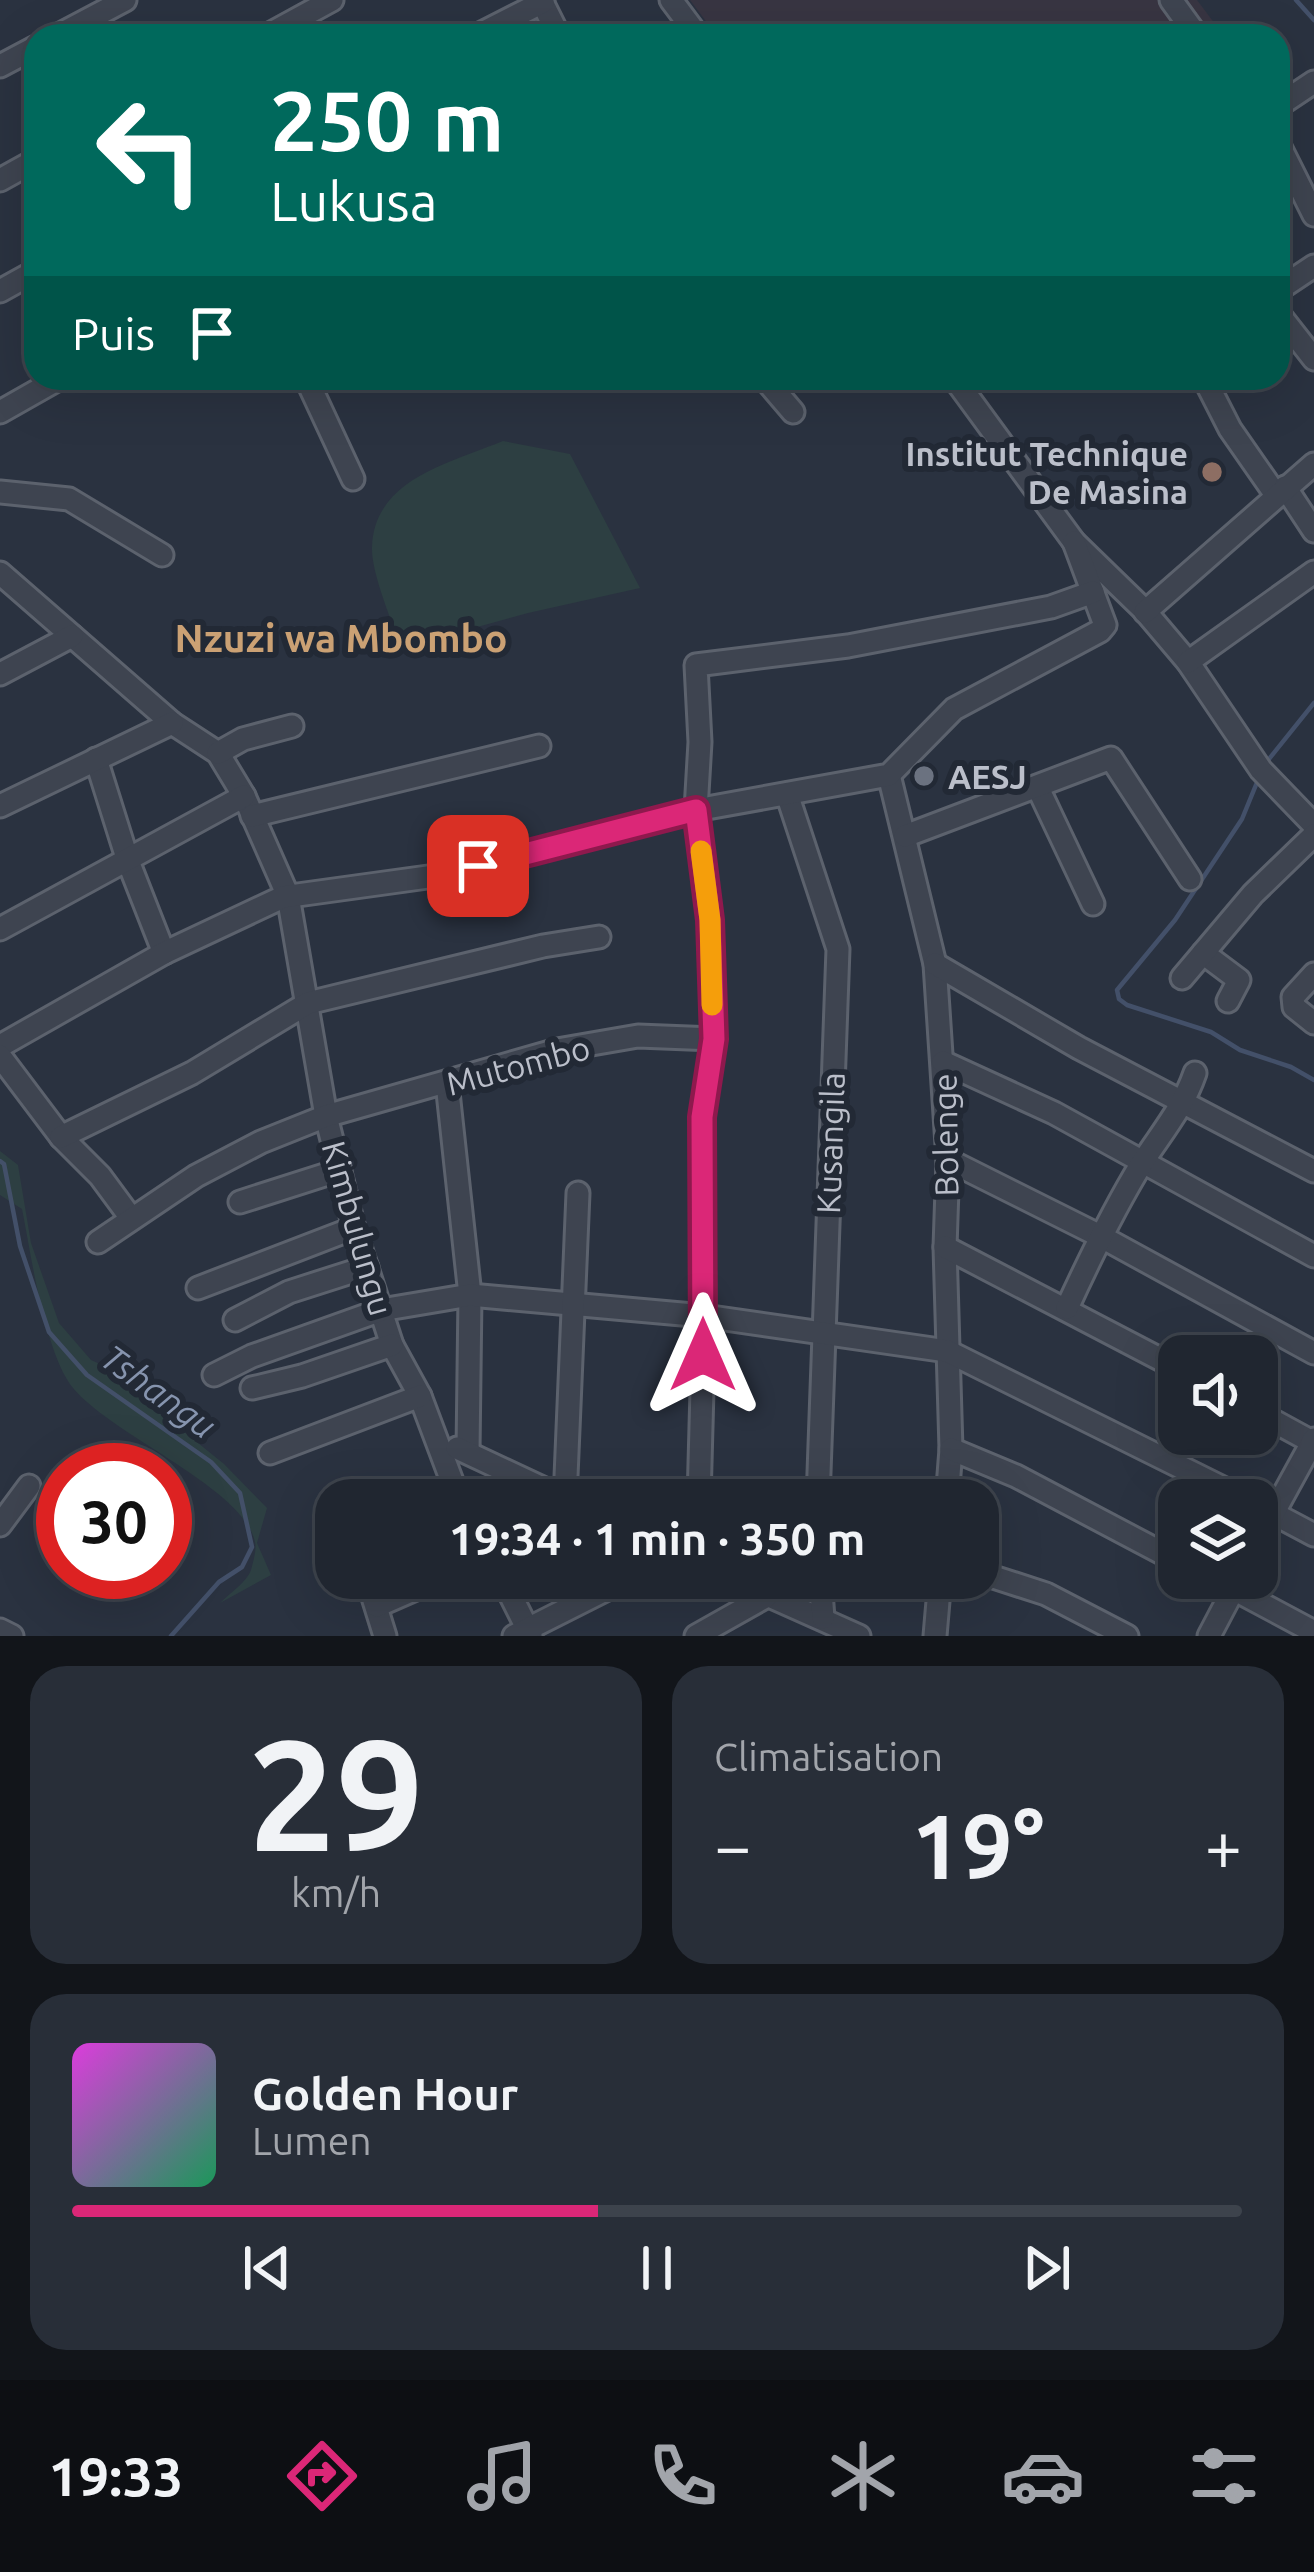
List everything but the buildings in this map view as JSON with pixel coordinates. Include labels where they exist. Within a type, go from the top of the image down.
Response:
[{"type":"street","points":[[79,24],[124,0]]},
{"type":"street","points":[[288,24],[332,0]]},
{"type":"street","points":[[499,24],[542,1]]},
{"type":"street","points":[[1290,166],[1314,215]]},
{"type":"street","points":[[1290,328],[1314,359]]},
{"type":"street","points":[[0,412],[39,390]]},
{"type":"street","points":[[312,390],[353,479]]},
{"type":"street","points":[[774,390],[793,412]]},
{"type":"street","points":[[963,390],[1074,542],[1188,662],[1261,770],[1314,825]]},
{"type":"street","points":[[1210,390],[1230,429],[1314,531]]},
{"type":"street","points":[[1145,612],[1314,464]]},
{"type":"street","points":[[0,492],[69,499],[162,555]]},
{"type":"street","points":[[0,1046],[164,953],[285,897],[434,877],[696,810],[889,776],[954,709],[1100,632],[1105,625],[1074,542]]},
{"type":"street","points":[[1188,662],[1314,572]]},
{"type":"street","points":[[0,573],[172,723],[218,753],[243,740],[292,726]]},
{"type":"street","points":[[700,1479],[702,1117],[714,1039],[710,920],[696,810],[700,742],[696,665],[848,646],[1051,607],[1093,592]]},
{"type":"street","points":[[0,674],[72,637]]},
{"type":"street","points":[[0,806],[172,723]]},
{"type":"street","points":[[0,928],[128,861],[248,806],[539,746]]},
{"type":"street","name":"Kimbulungu","points":[[218,753],[248,806],[285,897],[326,1116],[354,1228],[392,1345],[420,1396],[451,1479]]},
{"type":"street","points":[[905,836],[1111,758],[1190,879]]},
{"type":"street","points":[[96,759],[164,953]]},
{"type":"street","name":"Bolenge","points":[[889,776],[935,964],[944,1062],[949,1479]]},
{"type":"street","points":[[1038,788],[1093,904]]},
{"type":"street","name":"Kusangila","points":[[788,794],[838,949],[819,1479]]},
{"type":"street","points":[[1182,979],[1253,895],[1314,836]]},
{"type":"street","points":[[61,1137],[192,1073],[308,1003],[543,946],[599,937]]},
{"type":"street","points":[[1203,953],[1238,980],[1228,1001]]},
{"type":"street","points":[[935,964],[1079,1048],[1314,1171]]},
{"type":"street","points":[[1314,974],[1293,997],[1294,1006],[1314,1023]]},
{"type":"street","name":"Mutombo","points":[[98,1242],[196,1176],[261,1142],[326,1116],[557,1050],[638,1036],[714,1039]]},
{"type":"street","points":[[0,1056],[131,1218]]},
{"type":"street","points":[[944,1062],[1054,1112],[1314,1256]]},
{"type":"street","points":[[1067,1308],[1100,1236],[1185,1102],[1195,1073]]},
{"type":"street","points":[[447,1083],[470,1295],[468,1450]]},
{"type":"street","points":[[948,1160],[1100,1236],[1314,1353]]},
{"type":"street","points":[[240,1202],[340,1170]]},
{"type":"street","points":[[567,1479],[578,1193]]},
{"type":"street","points":[[198,1288],[354,1228]]},
{"type":"street","points":[[945,1247],[1158,1358]]},
{"type":"street","points":[[235,1320],[289,1292],[368,1267]]},
{"type":"street","points":[[214,1375],[252,1356],[381,1310],[470,1295],[704,1316],[947,1351],[1205,1479]]},
{"type":"street","points":[[252,1388],[392,1345]]},
{"type":"street","points":[[270,1453],[420,1396]]},
{"type":"street","points":[[1278,1423],[1313,1442],[1278,1491]]},
{"type":"street","points":[[439,1443],[468,1450],[525,1479]]},
{"type":"street","points":[[951,1449],[1016,1476],[1158,1551]]},
{"type":"street","points":[[0,1525],[29,1486]]},
{"type":"street","points":[[1278,1516],[1314,1535]]},
{"type":"street","points":[[999,1579],[1046,1594],[1127,1636]]},
{"type":"street","points":[[374,1599],[386,1636]]},
{"type":"street","points":[[377,1606],[393,1599]]},
{"type":"street","points":[[510,1599],[524,1634],[590,1599]]},
{"type":"street","points":[[696,1636],[762,1599]]},
{"type":"street","points":[[775,1599],[859,1636]]},
{"type":"street","points":[[822,1599],[823,1618]]},
{"type":"street","points":[[935,1636],[938,1599]]},
{"type":"street","points":[[1210,1636],[1229,1599]]},
{"type":"street","points":[[1261,1599],[1314,1632]]},
{"type":"street","points":[[0,1630],[12,1636]]},
{"type":"shaded area","points":[[690,0],[1197,0],[1215,24],[708,24]]},
{"type":"shaded area","points":[[503,441],[570,454],[640,588],[401,648],[375,570],[376,524],[400,489],[418,477]]},
{"type":"shaded area","points":[[0,1151],[18,1165],[31,1243],[59,1323],[91,1360],[137,1381],[172,1422],[224,1464],[267,1508],[257,1543],[271,1575],[220,1603],[251,1570],[255,1545],[246,1522],[192,1475],[192,1443],[144,1443],[73,1388],[47,1328],[22,1209],[0,1195]]},
{"type":"waterway","points":[[1296,0],[1314,20]]},
{"type":"waterway","points":[[1265,764],[1314,703]]},
{"type":"waterway","points":[[1258,780],[1242,819],[1175,920],[1117,990],[1127,1005],[1211,1032],[1240,1050],[1314,1080]]},
{"type":"waterway","name":"Tshangu","points":[[0,1161],[20,1246],[49,1332],[87,1375],[211,1462],[240,1493],[252,1547],[242,1567],[219,1582],[171,1636]]},
{"type":"slow traffic","points":[[701,851],[710,920],[712,1005]]},
{"type":"place","name":"Institut Technique De Masina","points":[[1212,472]]},
{"type":"place","name":"AESJ","points":[[924,776]]},
{"type":"district","name":"Nzuzi wa Mbombo","points":[[341,637]]},
{"type":"route","points":[[478,866],[696,810],[710,920],[714,1039],[702,1117],[703,1355]]}]
